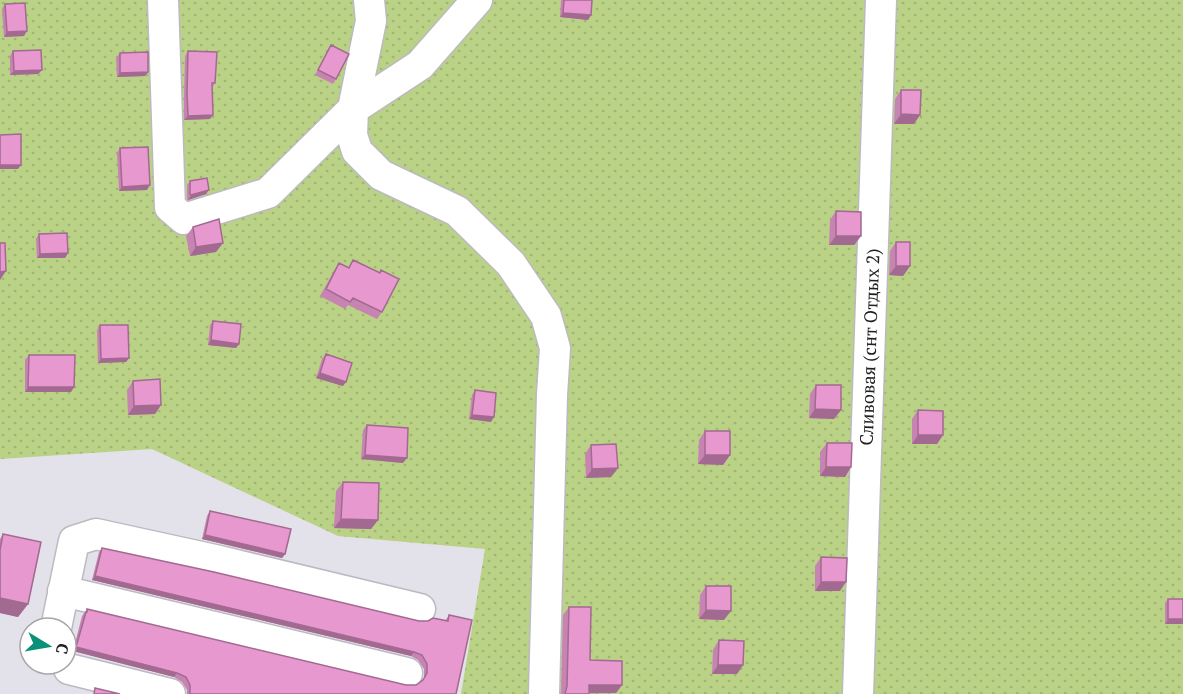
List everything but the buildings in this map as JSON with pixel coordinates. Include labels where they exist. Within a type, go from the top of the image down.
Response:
[{"type":"lane","points":[[163,0],[170,207],[183,219],[268,193],[353,109],[420,65],[477,0]]},
{"type":"lane","points":[[369,0],[371,21],[353,109],[351,135],[357,151],[381,175],[457,211],[511,264],[546,316],[555,348],[544,694]]},
{"type":"lane","name":"Сливовая (снт Отдых 2)","points":[[858,694],[881,0]]},
{"type":"lane","points":[[58,616],[74,541],[96,534],[420,609]]},
{"type":"lane","points":[[63,591],[407,673]]},
{"type":"lane","points":[[67,676],[170,694]]},
{"type":"green space","points":[[0,0],[1183,0],[1183,694],[461,694],[485,549],[338,536],[152,449],[0,459]]}]
